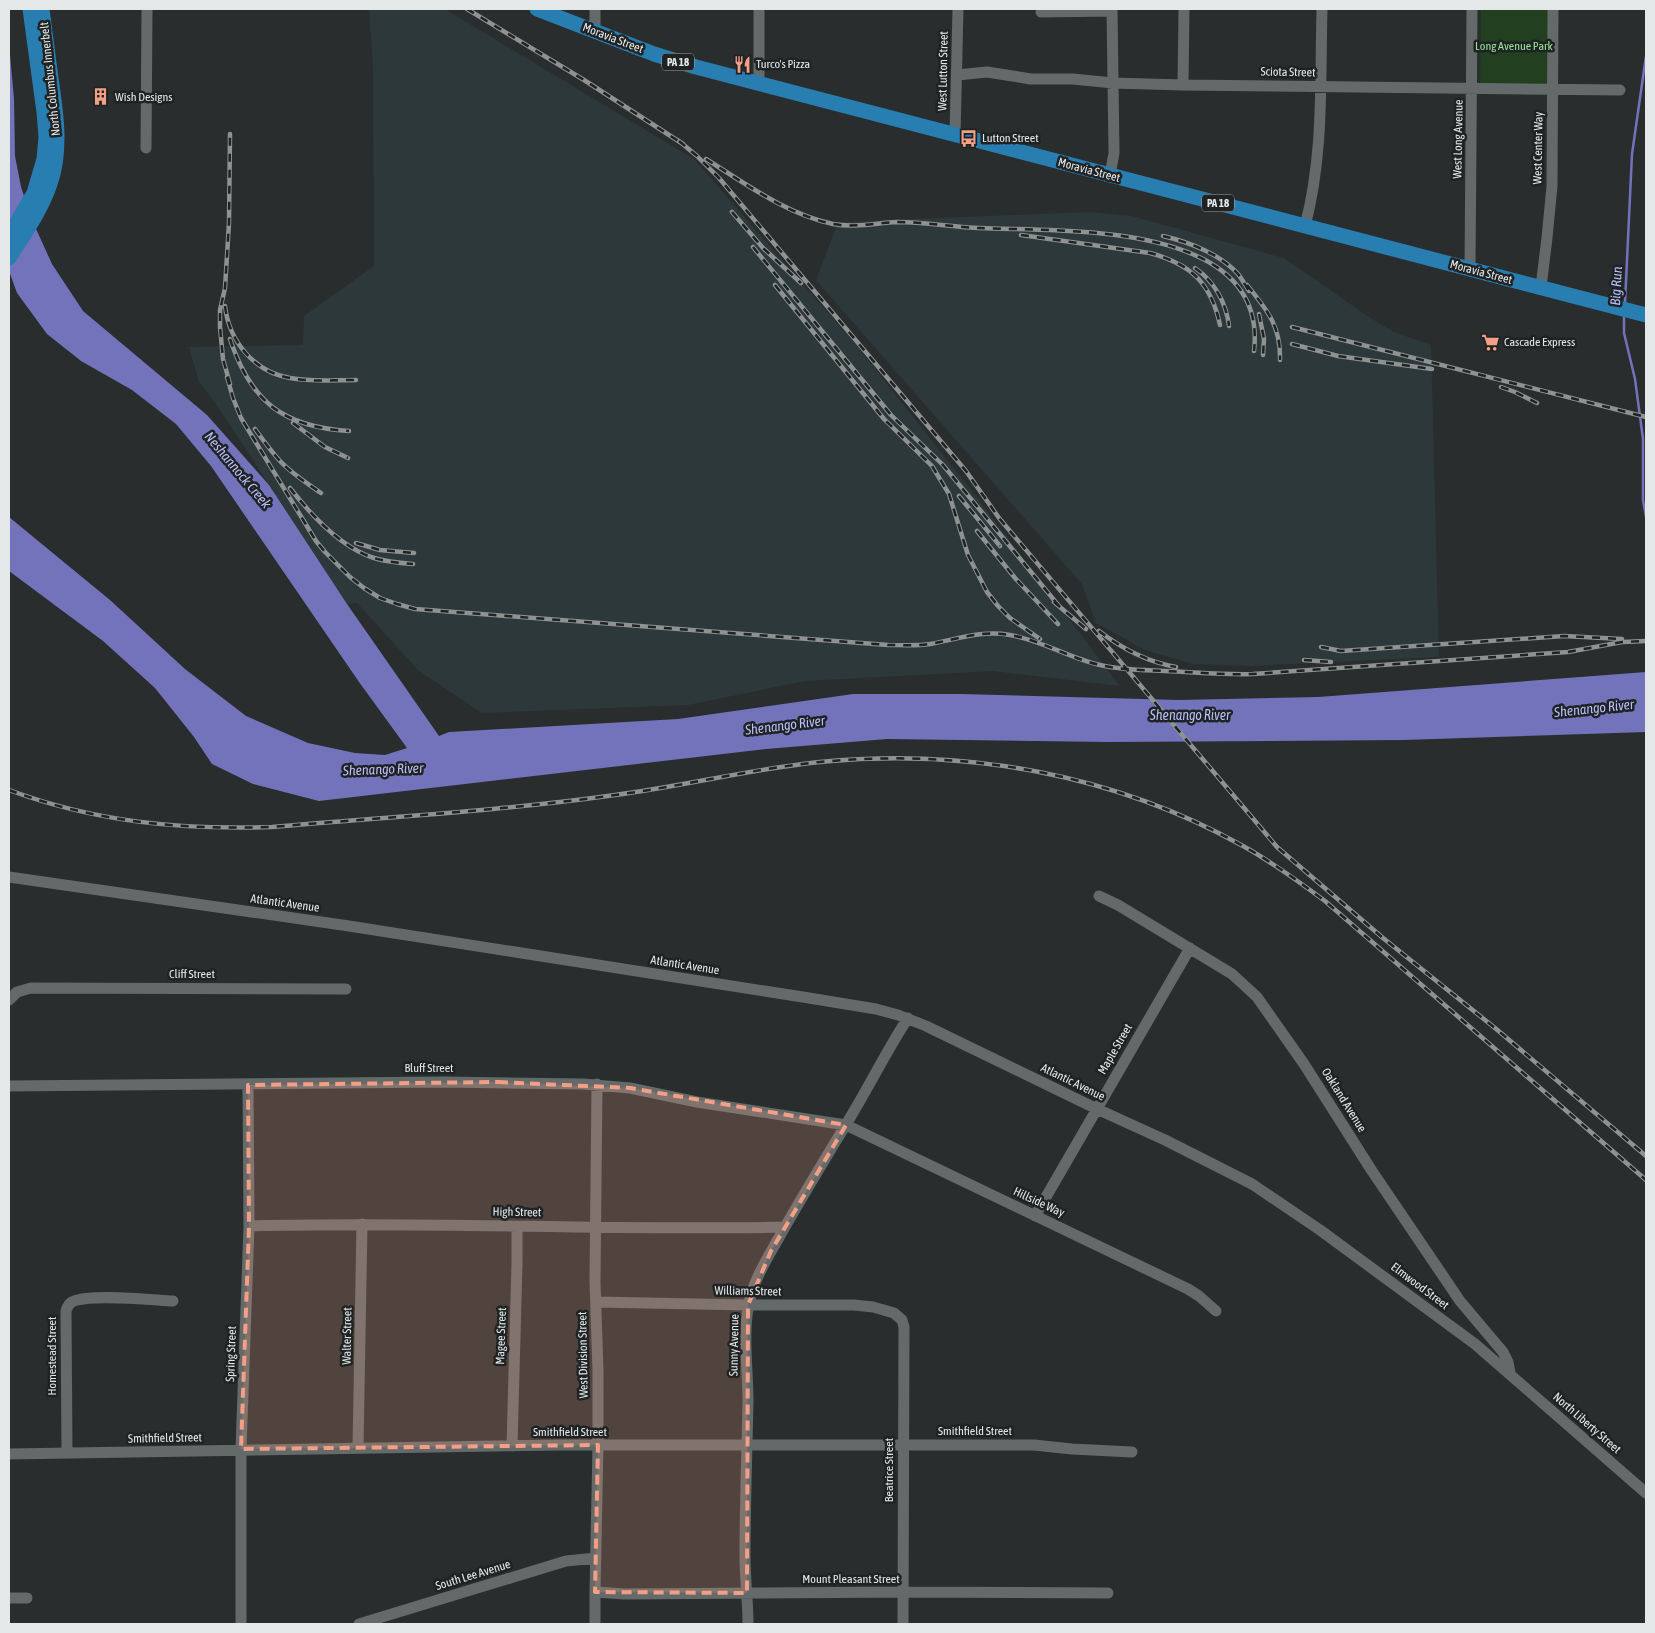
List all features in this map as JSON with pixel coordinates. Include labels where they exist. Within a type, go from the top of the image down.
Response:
[{"type":"main road","name":"North Columbus Innerbelt","points":[[9,236],[34,193],[42,169],[46,137],[30,9]]},
{"type":"main road","name":"North Columbus Innerbelt","points":[[9,258],[40,208],[54,172],[57,149],[56,111],[42,9]]},
{"type":"main road","name":"Moravia Street","points":[[537,9],[674,61],[1646,314]]},
{"type":"street","points":[[146,148],[147,9]]},
{"type":"street","points":[[595,31],[596,9]]},
{"type":"street","points":[[759,9],[759,84]]},
{"type":"street","name":"West Lutton Street","points":[[955,135],[958,9]]},
{"type":"street","points":[[1183,85],[1184,9]]},
{"type":"street","points":[[1305,226],[1318,156],[1322,9]]},
{"type":"street","name":"West Long Avenue","points":[[1470,269],[1472,9]]},
{"type":"street","name":"West Center Way","points":[[1540,287],[1552,186],[1553,9]]},
{"type":"street","points":[[1041,12],[1112,10],[1114,153],[1110,175]]},
{"type":"street","name":"Sciota Street","points":[[957,75],[988,72],[1031,79],[1073,79],[1113,83],[1183,85],[1620,90]]},
{"type":"street","name":"Atlantic Avenue","points":[[9,877],[349,926],[876,1009],[908,1018],[1165,1140],[1252,1184],[1311,1224]]},
{"type":"street","name":"Oakland Avenue","points":[[1099,896],[1232,974],[1257,997],[1304,1064],[1377,1179],[1460,1301],[1503,1352],[1508,1362],[1510,1373]]},
{"type":"street","name":"Maple Street","points":[[1035,1216],[1190,948]]},
{"type":"street","name":"Cliff Street","points":[[9,1000],[17,992],[25,989],[39,988],[346,989]]},
{"type":"street","name":"Sunny Avenue","points":[[748,1624],[745,1560],[748,1305],[755,1284],[785,1227],[908,1018]]},
{"type":"street","name":"Bluff Street","points":[[9,1086],[444,1082],[597,1084],[630,1088],[697,1102],[846,1125]]},
{"type":"street","name":"West Division Street","points":[[595,1624],[598,1446],[596,1302],[597,1084]]},
{"type":"street","name":"Spring Street","points":[[241,1624],[241,1449],[249,1226],[248,1085]]},
{"type":"street","name":"Hillside Way","points":[[846,1125],[1188,1289],[1216,1311]]},
{"type":"street","name":"High Street","points":[[249,1226],[362,1224],[785,1227]]},
{"type":"street","name":"Walter Street","points":[[358,1448],[362,1224]]},
{"type":"street","name":"Elmwood Street","points":[[1311,1224],[1475,1344],[1510,1373]]},
{"type":"street","name":"Magee Street","points":[[512,1446],[517,1226]]},
{"type":"street","name":"Homestead Street","points":[[67,1453],[66,1311],[68,1306],[74,1301],[109,1298],[173,1301]]},
{"type":"street","name":"Williams Street","points":[[596,1302],[854,1305],[886,1310],[898,1316]]},
{"type":"street","name":"Beatrice Street","points":[[898,1316],[904,1326],[903,1624]]},
{"type":"street","name":"North Liberty Street","points":[[1510,1373],[1646,1493]]},
{"type":"street","name":"Smithfield Street","points":[[9,1454],[512,1446],[1034,1445],[1132,1452]]},
{"type":"street","name":"South Lee Avenue","points":[[359,1624],[566,1561],[596,1558]]},
{"type":"street","name":"Mount Pleasant Street","points":[[595,1592],[624,1594],[1108,1593]]},
{"type":"street","points":[[9,1598],[27,1598]]},
{"type":"highlighted area","points":[[498,1082],[630,1088],[846,1125],[771,1251],[748,1305],[747,1593],[595,1592],[598,1445],[241,1449],[249,1226],[248,1085]]},
{"type":"shaded area","points":[[369,9],[445,9],[694,159],[856,345],[972,491],[1120,686],[993,671],[805,681],[688,705],[482,713],[418,670],[357,603],[347,604],[216,404],[199,382],[189,347],[303,345],[304,316],[374,266],[373,67]]},
{"type":"shaded area","points":[[1090,212],[1132,216],[1284,258],[1369,317],[1394,332],[1431,345],[1439,657],[1250,666],[1193,664],[1145,650],[1096,623],[1082,584],[816,280],[838,222]]},
{"type":"green space","name":"Long Avenue Park","points":[[1481,9],[1548,9],[1547,84],[1480,83]]},
{"type":"water","points":[[9,43],[14,99],[15,156],[21,187],[32,220],[52,264],[83,311],[207,415],[269,485],[347,604],[439,736],[449,732],[678,719],[853,694],[961,694],[1179,700],[1318,697],[1646,672],[1646,732],[1404,740],[1108,742],[887,739],[766,749],[319,801],[253,784],[212,764],[194,737],[155,688],[103,641],[9,571],[9,517],[110,600],[185,669],[246,716],[308,743],[355,753],[385,755],[407,748],[359,682],[211,466],[176,424],[132,390],[81,361],[47,334],[17,293],[9,271]]},
{"type":"waterway","name":"Big Run","points":[[1625,303],[1632,154],[1646,56]]},
{"type":"waterway","name":"Big Run","points":[[1624,316],[1624,333],[1635,379],[1643,439],[1643,500],[1646,517]]},
{"type":"railway","points":[[467,9],[584,80],[683,144]]},
{"type":"railway","points":[[230,134],[229,223],[225,288],[220,310],[220,327],[223,359],[230,384]]},
{"type":"railway","points":[[679,141],[719,178],[966,471],[999,518],[1277,847],[1383,938],[1495,1028],[1646,1156]]},
{"type":"railway","points":[[706,159],[783,206],[833,224],[857,225],[907,222],[1108,234],[1154,242],[1196,256],[1229,277],[1250,308],[1254,351]]},
{"type":"railway","points":[[732,212],[763,248],[801,283]]},
{"type":"railway","points":[[1021,235],[1150,253],[1177,263],[1197,277],[1205,287],[1216,310],[1220,325]]},
{"type":"railway","points":[[1163,236],[1193,245],[1222,260],[1238,274],[1249,291]]},
{"type":"railway","points":[[753,247],[891,415],[943,465],[1059,606]]},
{"type":"railway","points":[[1195,268],[1208,279],[1218,293],[1225,309],[1229,326]]},
{"type":"railway","points":[[775,285],[884,419],[932,466],[949,494],[968,555],[987,592],[1010,618],[1040,639]]},
{"type":"railway","points":[[1247,285],[1261,302],[1275,328],[1280,348],[1280,360]]},
{"type":"railway","points":[[225,306],[227,319],[238,343],[245,353],[265,369],[277,375],[298,379],[356,380]]},
{"type":"railway","points":[[1259,314],[1264,339],[1263,355]]},
{"type":"railway","points":[[1292,327],[1646,417]]},
{"type":"railway","points":[[230,339],[238,361],[248,379],[259,395],[273,407],[288,417],[306,424],[349,431]]},
{"type":"railway","points":[[1292,344],[1338,356],[1432,369]]},
{"type":"railway","points":[[227,377],[241,418],[316,541],[350,577],[364,588],[380,598],[415,609],[888,645],[925,645],[980,634],[1000,634],[1021,637],[1077,658],[1108,667],[1132,670],[1231,674],[1568,652],[1622,642],[1646,641]]},
{"type":"railway","points":[[1501,387],[1537,403]]},
{"type":"railway","points":[[293,423],[325,447],[348,458]]},
{"type":"railway","points":[[255,429],[285,466],[321,493]]},
{"type":"railway","points":[[290,488],[317,519],[350,547],[374,558],[413,564]]},
{"type":"railway","points":[[959,496],[1000,546]]},
{"type":"railway","points":[[977,531],[1015,578],[1058,624]]},
{"type":"railway","points":[[356,543],[380,550],[414,553]]},
{"type":"railway","points":[[1054,602],[1086,629]]},
{"type":"railway","points":[[1099,631],[1135,654],[1155,662],[1176,667]]},
{"type":"railway","points":[[1321,647],[1341,651],[1564,636],[1622,639]]},
{"type":"railway","points":[[1304,660],[1331,662]]},
{"type":"railway","points":[[9,790],[73,810],[106,817],[171,825],[238,828],[272,827],[572,801],[794,765],[875,759],[930,759],[984,763],[1038,772],[1091,784],[1143,801],[1194,821],[1254,852],[1295,879],[1325,901],[1646,1180]]},
{"type":"place","name":"Turco's Pizza","points":[[742,64]]},
{"type":"place","name":"Wish Designs","points":[[101,97]]},
{"type":"place","name":"Lutton Street","points":[[968,138]]},
{"type":"place","name":"Cascade Express","points":[[1490,342]]},
{"type":"water label","name":"Neshannock Creek","points":[[238,470]]},
{"type":"water label","name":"Shenango River","points":[[1594,708]]},
{"type":"water label","name":"Shenango River","points":[[1190,715]]},
{"type":"water label","name":"Shenango River","points":[[785,725]]},
{"type":"water label","name":"Shenango River","points":[[383,769]]}]
